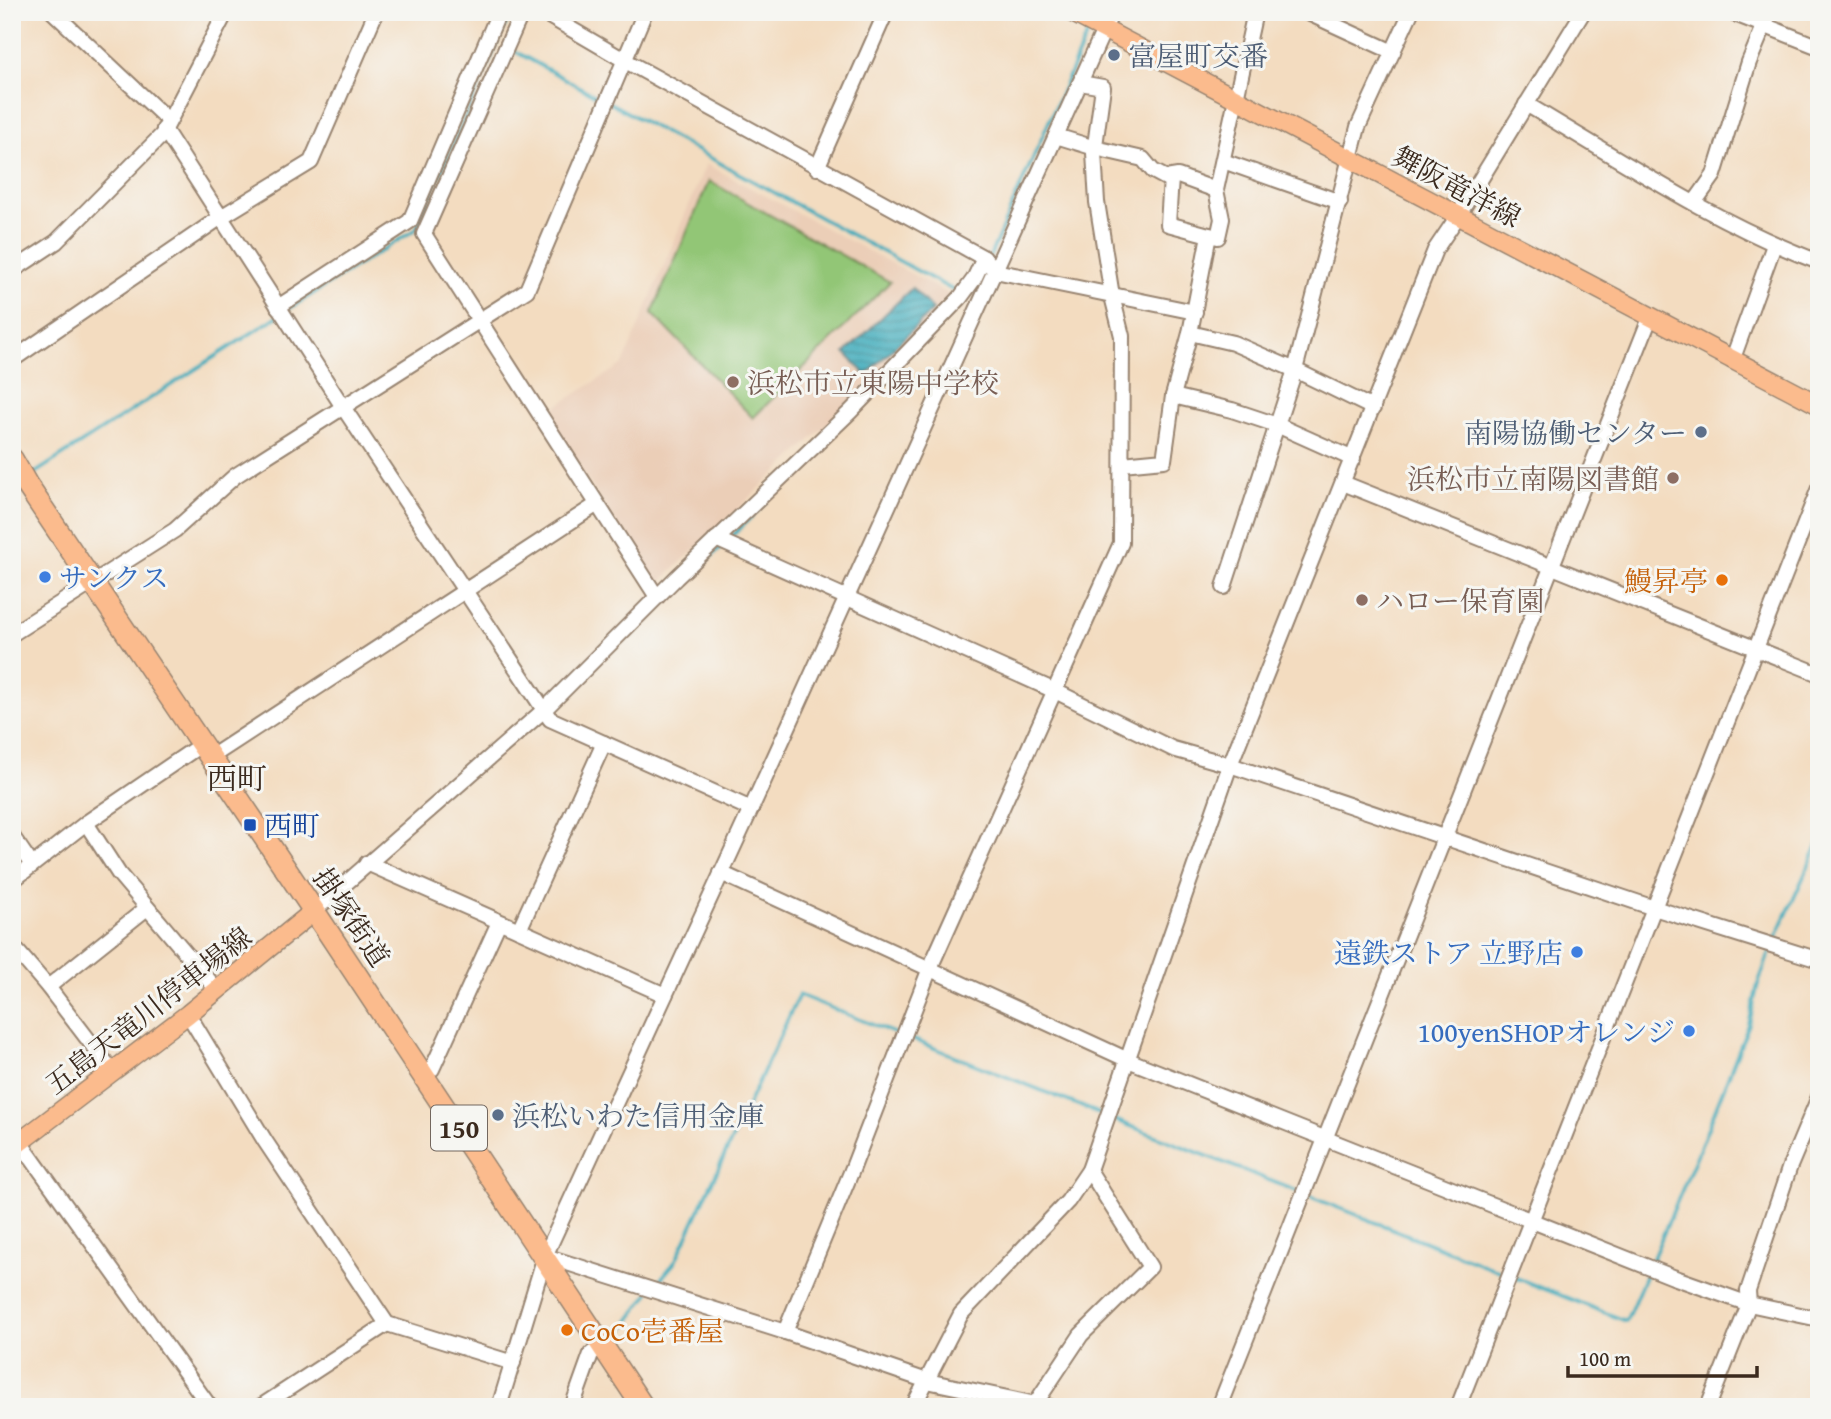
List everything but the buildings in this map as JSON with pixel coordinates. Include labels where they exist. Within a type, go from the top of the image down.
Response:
[{"type":"highway","name":"掛塚街道","points":[[20,473],[545,1256],[643,1407]]},
{"type":"main road","name":"舞阪竜洋線","points":[[1071,12],[1819,405]]},
{"type":"main road","name":"五島天竜川停車場線","points":[[15,1140],[113,1072],[314,911]]},
{"type":"street","points":[[53,12],[167,125],[221,217],[343,407],[550,719],[751,809]]},
{"type":"street","points":[[12,271],[56,242],[162,135],[226,12]]},
{"type":"street","points":[[12,360],[221,217],[311,162],[376,12]]},
{"type":"street","points":[[281,310],[410,221],[499,12]]},
{"type":"street","points":[[522,12],[424,234],[657,597]]},
{"type":"street","points":[[542,12],[984,258],[995,271],[1195,312]]},
{"type":"street","points":[[12,634],[175,530],[235,476],[527,290],[645,12]]},
{"type":"street","points":[[817,167],[886,12]]},
{"type":"street","points":[[499,1407],[545,1256],[1112,12]]},
{"type":"street","points":[[1171,178],[1168,225],[1218,237],[1222,219],[1216,190],[1255,12]]},
{"type":"street","points":[[1306,12],[1393,52]]},
{"type":"street","points":[[1224,587],[1295,370],[1358,127],[1411,12]]},
{"type":"street","points":[[913,1407],[961,1314],[1068,1201],[1089,1171],[1230,765],[1435,250],[1583,12]]},
{"type":"street","points":[[1730,12],[1767,19],[1819,47]]},
{"type":"street","points":[[1694,203],[1714,175],[1749,62],[1767,19]]},
{"type":"street","points":[[785,1332],[852,1170],[930,968],[1121,543],[1122,336],[1112,296],[1097,202],[1095,148],[1103,87],[1080,83]]},
{"type":"street","points":[[1526,104],[1694,203],[1774,245],[1819,262]]},
{"type":"street","points":[[1056,136],[1143,159],[1153,171],[1166,178],[1178,176],[1216,190]]},
{"type":"street","points":[[1223,161],[1340,202]]},
{"type":"street","points":[[1122,464],[1164,460],[1173,396],[1191,333],[1209,235]]},
{"type":"street","points":[[1732,361],[1774,245]]},
{"type":"street","points":[[314,911],[543,711],[716,539],[850,412],[950,307],[974,279],[984,258]]},
{"type":"street","points":[[1219,1407],[1650,318]]},
{"type":"street","points":[[1191,333],[1233,343],[1373,408]]},
{"type":"street","points":[[1173,396],[1233,410],[1277,425],[1353,459]]},
{"type":"street","points":[[1343,483],[1819,674]]},
{"type":"street","points":[[1458,1407],[1819,488]]},
{"type":"street","points":[[12,881],[86,823],[465,590],[596,505]]},
{"type":"street","points":[[716,539],[1055,691],[1173,749],[1230,765],[1654,908],[1819,960]]},
{"type":"street","points":[[519,930],[604,743]]},
{"type":"street","points":[[86,823],[119,874],[217,990]]},
{"type":"street","points":[[12,836],[32,865]]},
{"type":"street","points":[[367,863],[665,995]]},
{"type":"street","points":[[721,873],[1128,1060],[1673,1277],[1749,1304],[1819,1319]]},
{"type":"street","points":[[48,987],[147,908]]},
{"type":"street","points":[[423,1075],[432,1069],[499,922]]},
{"type":"street","points":[[12,946],[48,987],[113,1072]]},
{"type":"street","points":[[188,1014],[265,1142],[387,1324],[513,1363]]},
{"type":"street","points":[[1708,1407],[1749,1304],[1748,1291],[1790,1166],[1815,1118],[1819,1097]]},
{"type":"street","points":[[15,1140],[210,1407]]},
{"type":"street","points":[[1034,1405],[1081,1335],[1150,1267],[1089,1171]]},
{"type":"street","points":[[545,1256],[785,1332],[926,1381],[1051,1407]]},
{"type":"street","points":[[260,1407],[387,1324]]},
{"type":"street","points":[[572,1407],[590,1354],[605,1348]]},
{"type":"shaded area","name":"浜松市立東陽中学校","points":[[706,164],[951,295],[914,338],[853,400],[657,585],[544,414],[623,364]]},
{"type":"green space","points":[[709,181],[890,282],[753,418],[652,313]]},
{"type":"water","points":[[912,288],[933,310],[866,375],[845,353]]},
{"type":"waterway","points":[[284,312],[416,229],[511,12]]},
{"type":"waterway","points":[[990,256],[1089,30]]},
{"type":"waterway","points":[[509,48],[603,100]]},
{"type":"waterway","points":[[610,103],[960,294]]},
{"type":"waterway","points":[[32,475],[278,316]]},
{"type":"waterway","points":[[727,541],[766,502]]},
{"type":"waterway","points":[[655,605],[658,609],[722,546]]},
{"type":"waterway","points":[[1774,942],[1819,843]]},
{"type":"waterway","points":[[1650,1265],[1749,1024],[1758,984],[1771,949]]},
{"type":"waterway","points":[[654,1287],[675,1262],[799,995],[901,1036]]},
{"type":"waterway","points":[[909,1038],[1103,1115]]},
{"type":"waterway","points":[[1110,1118],[1299,1192]]},
{"type":"waterway","points":[[1306,1195],[1507,1274]]},
{"type":"waterway","points":[[1514,1277],[1626,1321],[1647,1272]]},
{"type":"waterway","points":[[611,1346],[649,1293]]},
{"type":"place","name":"富屋町交番","points":[[1114,55]]},
{"type":"place","name":"浜松市立東陽中学校","points":[[733,382]]},
{"type":"place","name":"南陽協働センター","points":[[1701,432]]},
{"type":"place","name":"浜松市立南陽図書館","points":[[1673,478]]},
{"type":"place","name":"サンクス","points":[[45,577]]},
{"type":"place","name":"鰻昇亭","points":[[1722,580]]},
{"type":"place","name":"ハロー保育園","points":[[1362,600]]},
{"type":"place","name":"西町","points":[[250,825]]},
{"type":"place","name":"遠鉄ストア 立野店","points":[[1577,952]]},
{"type":"place","name":"100yenSHOPオレンジ","points":[[1689,1031]]},
{"type":"place","name":"浜松いわた信用金庫","points":[[498,1115]]},
{"type":"place","name":"CoCo壱番屋","points":[[567,1330]]},
{"type":"district","name":"西町","points":[[237,778]]}]
